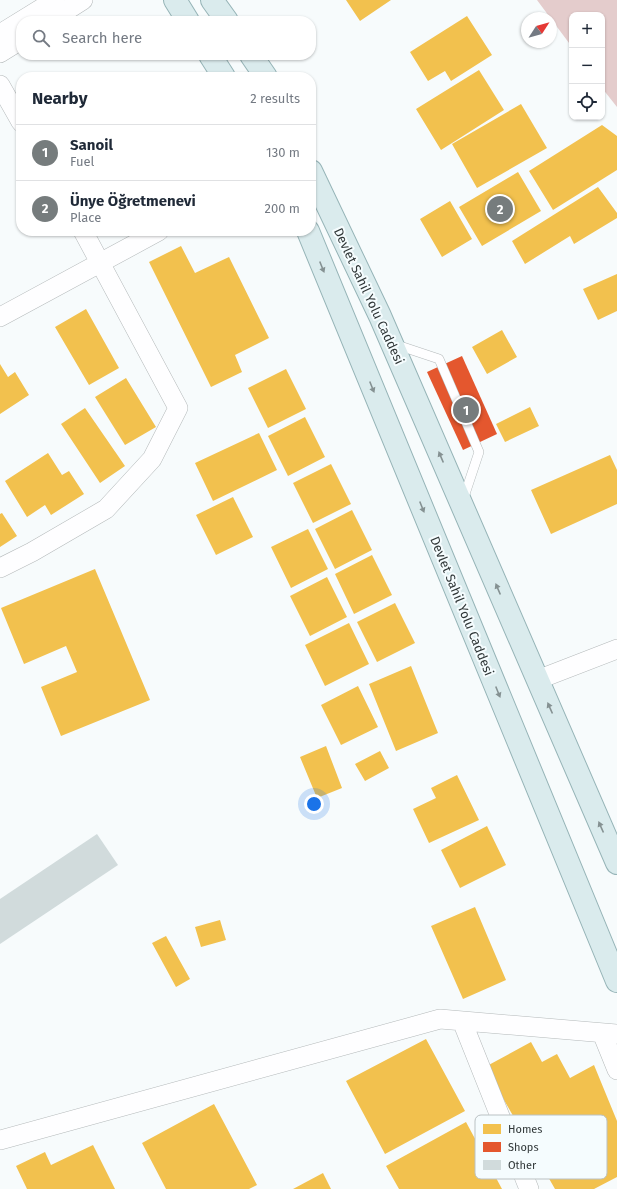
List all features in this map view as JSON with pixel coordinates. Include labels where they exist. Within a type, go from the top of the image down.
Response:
[{"type":"main road","points":[[175,0],[185,16]]},
{"type":"main road","points":[[212,0],[223,16]]},
{"type":"main road","points":[[213,60],[221,72]]},
{"type":"main road","points":[[254,60],[263,72]]},
{"type":"main road","name":"Devlet Sahil Yolu Caddesi","points":[[316,182],[391,343],[617,863]]},
{"type":"main road","name":"Devlet Sahil Yolu Caddesi","points":[[310,236],[617,981]]},
{"type":"street","points":[[29,16],[55,0]]},
{"type":"street","points":[[58,16],[84,0]]},
{"type":"street","points":[[0,34],[16,24]]},
{"type":"street","points":[[0,53],[16,43]]},
{"type":"street","points":[[0,85],[16,113]]},
{"type":"street","points":[[0,568],[32,552],[106,508],[152,459],[178,408],[86,236]]},
{"type":"street","points":[[0,317],[150,236]]},
{"type":"street","points":[[538,680],[617,649]]},
{"type":"street","points":[[0,1140],[440,1019],[610,1034],[617,1070]]},
{"type":"street","points":[[462,1021],[499,1115]]},
{"type":"street","points":[[525,1179],[529,1189]]},
{"type":"lane","points":[[391,343],[439,359],[461,409],[479,452],[462,506]]},
{"type":"shaded area","points":[[537,0],[617,0],[617,107],[605,92],[605,12],[569,12],[569,43],[557,27],[557,12],[546,12]]},
{"type":"building: Homes","points":[[346,0],[391,0],[360,21]]},
{"type":"building: Homes","points":[[467,16],[492,55],[451,81],[445,71],[428,81],[410,52]]},
{"type":"building: Homes","points":[[479,70],[504,110],[441,150],[416,109]]},
{"type":"building: Homes","points":[[521,104],[547,148],[477,188],[452,144]]},
{"type":"building: Homes","points":[[602,125],[617,136],[617,170],[553,210],[529,171]]},
{"type":"building: Homes","points":[[518,172],[541,211],[482,246],[459,207]]},
{"type":"building: Homes","points":[[598,187],[617,213],[617,218],[574,244],[570,236],[525,264],[512,241]]},
{"type":"building: Homes","points":[[450,201],[472,239],[442,257],[420,219]]},
{"type":"building: Homes","points":[[181,246],[195,273],[229,257],[269,338],[235,355],[242,372],[211,387],[149,262]]},
{"type":"building: Homes","points":[[617,274],[617,311],[598,320],[583,289]]},
{"type":"building: Homes","points":[[86,309],[119,368],[89,385],[55,327]]},
{"type":"building: Homes","points":[[502,330],[517,357],[487,374],[472,347]]},
{"type":"building: Homes","points":[[0,364],[8,377],[15,372],[29,395],[0,414]]},
{"type":"building: Homes","points":[[286,369],[306,409],[268,428],[248,388]]},
{"type":"building: Homes","points":[[126,378],[156,427],[125,445],[95,397]]},
{"type":"building: Homes","points":[[530,407],[539,426],[505,442],[496,424]]},
{"type":"building: Homes","points":[[85,408],[125,466],[100,483],[61,424]]},
{"type":"building: Homes","points":[[305,417],[325,457],[288,476],[268,436]]},
{"type":"building: Homes","points":[[259,433],[277,470],[213,501],[195,463]]},
{"type":"building: Homes","points":[[48,453],[62,475],[69,471],[84,494],[51,515],[45,505],[27,517],[5,481]]},
{"type":"building: Homes","points":[[610,455],[617,470],[617,504],[551,534],[531,490]]},
{"type":"building: Homes","points":[[331,464],[351,504],[313,523],[293,483]]},
{"type":"building: Homes","points":[[233,497],[253,537],[216,555],[196,515]]},
{"type":"building: Homes","points":[[352,510],[372,550],[335,569],[315,529]]},
{"type":"building: Homes","points":[[2,513],[17,536],[0,547],[0,514]]},
{"type":"building: Homes","points":[[308,529],[328,569],[291,588],[271,547]]},
{"type":"building: Homes","points":[[372,555],[392,595],[354,614],[335,574]]},
{"type":"building: Homes","points":[[95,569],[150,700],[61,736],[41,687],[77,672],[66,646],[24,664],[1,608]]},
{"type":"building: Homes","points":[[327,577],[347,617],[310,636],[290,596]]},
{"type":"building: Homes","points":[[395,603],[415,643],[377,662],[357,622]]},
{"type":"building: Homes","points":[[349,623],[369,664],[325,686],[305,645]]},
{"type":"building: Homes","points":[[411,666],[438,733],[396,751],[369,684]]},
{"type":"building: Homes","points":[[358,686],[378,727],[341,745],[321,705]]},
{"type":"building: Homes","points":[[326,746],[342,788],[317,798],[300,757]]},
{"type":"building: Homes","points":[[380,751],[389,768],[365,781],[355,764]]},
{"type":"building: Homes","points":[[457,775],[479,820],[429,843],[413,809],[436,798],[431,788]]},
{"type":"building: Homes","points":[[487,826],[506,865],[460,888],[441,850]]},
{"type":"building: Homes","points":[[475,907],[506,980],[463,999],[431,926]]},
{"type":"building: Homes","points":[[220,920],[226,940],[201,947],[195,927]]},
{"type":"building: Homes","points":[[166,936],[190,979],[176,987],[152,943]]},
{"type":"building: Homes","points":[[426,1039],[465,1111],[385,1154],[346,1081]]},
{"type":"building: Homes","points":[[531,1042],[542,1062],[557,1054],[570,1078],[594,1065],[617,1121],[617,1177],[594,1189],[555,1189],[549,1179],[607,1179],[607,1115],[513,1115],[485,1067]]},
{"type":"building: Homes","points":[[214,1104],[257,1185],[249,1189],[166,1189],[142,1143]]},
{"type":"building: Homes","points":[[466,1122],[475,1139],[475,1179],[497,1179],[502,1189],[399,1189],[386,1166]]},
{"type":"building: Homes","points":[[93,1145],[115,1189],[27,1189],[16,1166],[45,1152],[51,1165]]},
{"type":"building: Homes","points":[[323,1173],[331,1189],[293,1189]]},
{"type":"building: Shops","points":[[462,356],[497,434],[463,450],[427,372]]},
{"type":"building: Other","points":[[97,834],[118,865],[0,944],[0,899]]},
{"type":"place","name":"Ünye Öğretmenevi","points":[[500,209]]},
{"type":"place","name":"Sanoil","points":[[466,410]]}]
